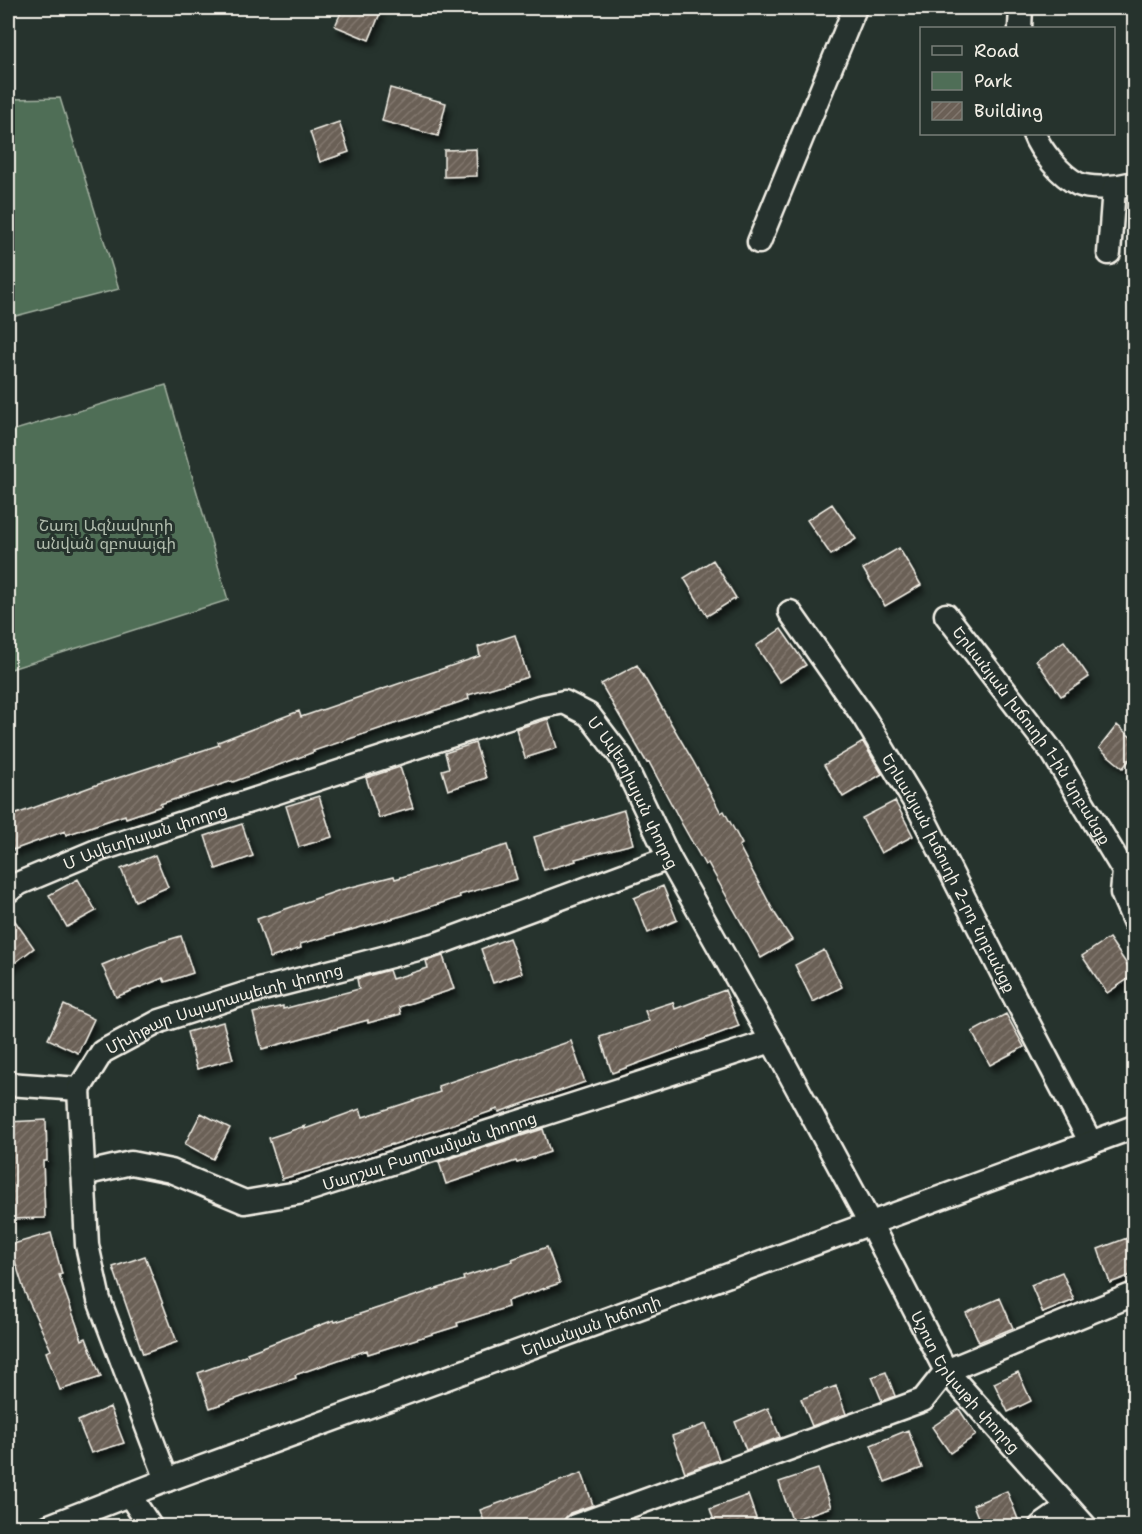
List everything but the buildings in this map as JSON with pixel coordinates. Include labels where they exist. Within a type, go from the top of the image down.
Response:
[{"type":"street","points":[[759,242],[855,8]]},
{"type":"street","points":[[1020,27],[1021,8]]},
{"type":"street","points":[[1035,135],[1051,162],[1078,184],[1124,185],[1109,253]]},
{"type":"street","name":"Երևանյան խճուղի 2-րդ նրբանցք","points":[[790,612],[865,719],[919,809],[1091,1143]]},
{"type":"street","name":"Երևանյան խճուղի 1-ին նրբանցք","points":[[946,615],[1053,753],[1124,871],[1134,921]]},
{"type":"street","name":"Մ Ավետիսյան փողոց","points":[[8,891],[20,883],[99,850],[539,707],[564,702],[590,715],[621,757],[669,858],[772,1041],[870,1223]]},
{"type":"street","name":"Մխիթար Սպարապետի փողոց","points":[[79,1089],[102,1052],[160,1021],[244,994],[437,944],[669,858]]},
{"type":"street","name":"Մարշալ Բաղրամյան փողոց","points":[[83,1174],[131,1163],[171,1171],[245,1202],[298,1193],[772,1041]]},
{"type":"street","points":[[8,1084],[79,1089],[87,1245],[99,1300],[167,1480]]},
{"type":"street","name":"Երևանյան խճուղի","points":[[49,1527],[167,1480],[1134,1127]]},
{"type":"street","name":"Աշոտ Երկաթի փողոց","points":[[870,1223],[946,1371],[1084,1527]]},
{"type":"street","points":[[574,1527],[923,1400],[946,1371],[1134,1294]]},
{"type":"street","points":[[130,1496],[150,1527]]},
{"type":"street","points":[[1041,1527],[1068,1507]]},
{"type":"green space","points":[[60,98],[119,289],[8,318],[8,99]]},
{"type":"green space","name":"Շառլ Ազնավուրի անվան զբոսայգի","points":[[166,385],[228,600],[8,670],[8,432]]}]
